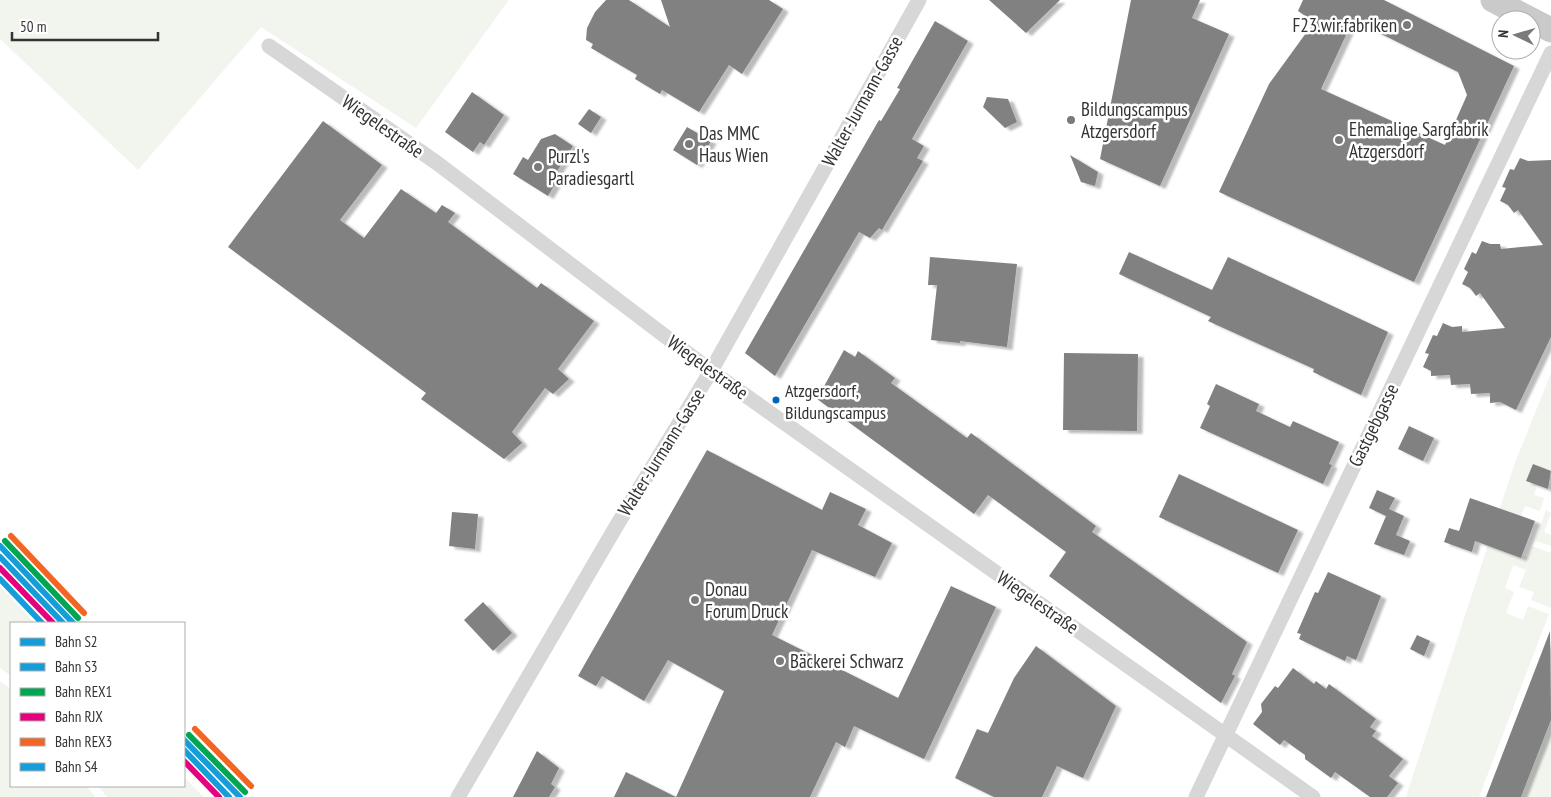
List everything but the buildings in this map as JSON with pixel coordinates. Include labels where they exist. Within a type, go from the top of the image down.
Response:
[{"type":"main road","points":[[1493,0],[1551,30]]},
{"type":"street","name":"Walter-Jurmann-Gasse","points":[[458,797],[617,525],[711,371],[918,0]]},
{"type":"street","name":"Wiegelestraße","points":[[268,46],[437,163],[711,371],[1313,797]]},
{"type":"street","name":"Gastgebgasse","points":[[1196,797],[1551,53]]},
{"type":"shaded area","points":[[0,0],[509,0],[416,128],[261,27],[138,170],[0,39]]},
{"type":"shaded area","points":[[1551,373],[1551,471],[1533,464],[1526,481],[1537,485],[1534,495],[1544,498],[1540,511],[1525,506],[1521,516],[1514,514],[1522,556],[1527,557],[1532,546],[1551,553],[1551,608],[1531,600],[1534,592],[1519,587],[1526,570],[1513,565],[1505,588],[1514,592],[1506,613],[1523,620],[1528,606],[1549,614],[1479,797],[1406,797],[1514,465]]},
{"type":"shaded area","points":[[1546,510],[1551,513],[1544,532],[1551,535],[1551,546],[1535,541]]},
{"type":"shaded area","points":[[0,584],[36,622],[10,622],[10,675],[0,668]]},
{"type":"shaded area","points":[[0,681],[10,688],[10,787],[88,787],[95,797],[0,797]]},
{"type":"shaded area","points":[[1551,720],[1551,797],[1521,797]]},
{"type":"shaded area","points":[[185,778],[204,797],[107,797],[99,787],[185,787]]},
{"type":"rail line","name":"REX3","points":[[11,536],[84,613]]},
{"type":"rail line","name":"REX1","points":[[5,541],[78,618]]},
{"type":"rail line","name":"S2","points":[[0,546],[72,622]]},
{"type":"rail line","name":"S3","points":[[0,557],[62,622]]},
{"type":"rail line","name":"RJX","points":[[0,568],[52,622]]},
{"type":"rail line","name":"S4","points":[[0,579],[41,622]]},
{"type":"rail line","name":"REX3","points":[[195,729],[251,786]]},
{"type":"rail line","name":"REX1","points":[[189,735],[245,792]]},
{"type":"rail line","name":"S2","points":[[185,741],[240,797]]},
{"type":"rail line","name":"S3","points":[[185,751],[229,797]]},
{"type":"rail line","name":"RJX","points":[[185,762],[219,797]]},
{"type":"place","name":"F23.wir.fabriken","points":[[1407,25]]},
{"type":"place","name":"Bildungscampus Atzgersdorf","points":[[1071,120]]},
{"type":"place","name":"Ehemalige Sargfabrik Atzgersdorf","points":[[1339,140]]},
{"type":"place","name":"Das MMC Haus Wien","points":[[689,144]]},
{"type":"place","name":"Purzl's Paradiesgartl","points":[[538,167]]},
{"type":"place","name":"Atzgersdorf, Bildungscampus","points":[[776,400]]},
{"type":"place","name":"Donau Forum Druck","points":[[695,600]]},
{"type":"place","name":"Bäckerei Schwarz","points":[[780,661]]}]
